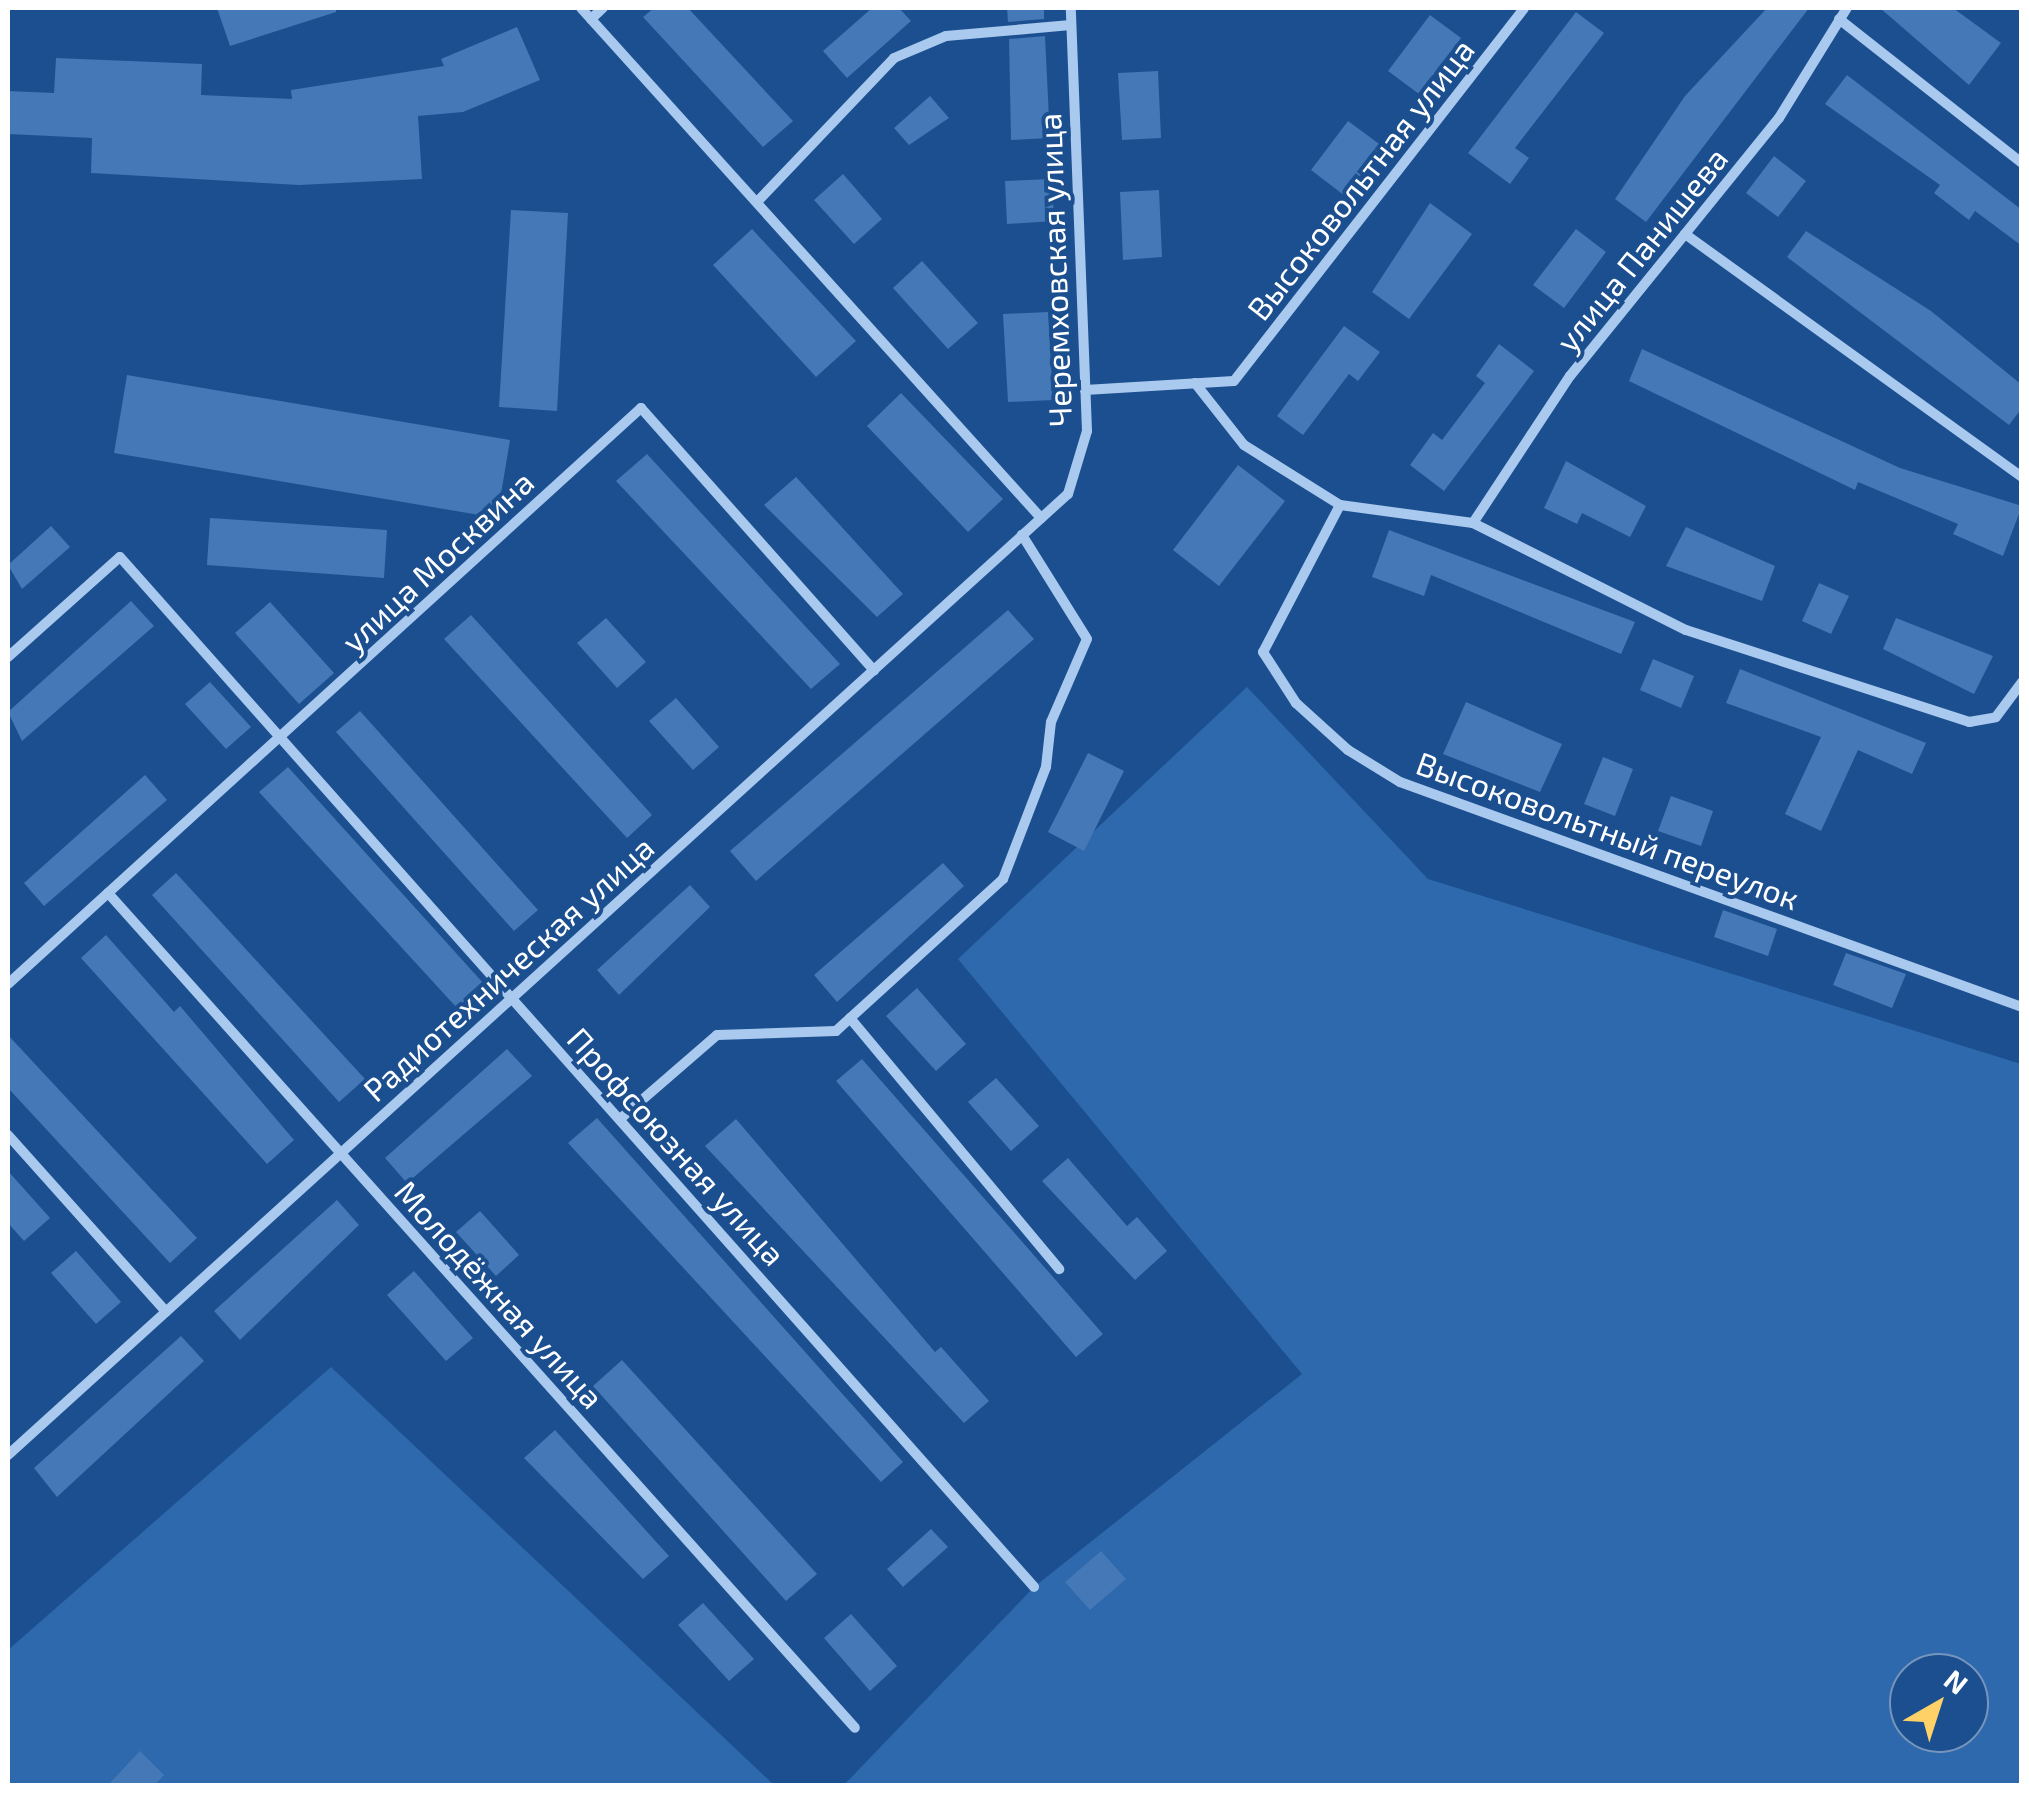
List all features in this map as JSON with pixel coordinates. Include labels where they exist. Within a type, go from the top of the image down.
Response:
[{"type":"street","points":[[581,8],[1041,518]]},
{"type":"street","points":[[592,19],[604,8]]},
{"type":"street","name":"Черемховская улица","points":[[1041,518],[1068,494],[1087,431],[1070,8]]},
{"type":"street","name":"Высоковольтная улица","points":[[1194,384],[1234,381],[1524,8]]},
{"type":"street","name":"улица Панишева","points":[[1473,523],[1570,376],[1779,118],[1847,8]]},
{"type":"street","points":[[1838,19],[2022,162]]},
{"type":"street","points":[[757,202],[894,58],[946,36],[1071,26]]},
{"type":"street","points":[[1685,234],[2022,478]]},
{"type":"street","points":[[1085,390],[1194,384],[1244,444],[1340,504],[1473,523],[1686,630],[1969,722],[1996,717],[2022,682]]},
{"type":"street","name":"улица Москвина","points":[[8,984],[640,408],[874,670]]},
{"type":"street","name":"Высоковольтный переулок","points":[[1340,504],[1264,652],[1296,703],[1348,750],[1400,782],[2022,1008]]},
{"type":"street","name":"Радиотехническая улица","points":[[8,1455],[1041,518]]},
{"type":"street","points":[[620,1119],[716,1035],[836,1031],[1004,880],[1046,767],[1051,722],[1082,668],[1087,639],[1022,536]]},
{"type":"street","name":"Профсоюзная улица","points":[[8,657],[120,556],[1034,1587]]},
{"type":"street","name":"Молодёжная улица","points":[[108,894],[855,1728]]},
{"type":"street","points":[[850,1018],[1059,1269]]},
{"type":"street","points":[[8,1135],[166,1312]]},
{"type":"shaded area","points":[[1247,687],[1428,879],[2021,1064],[2021,1785],[843,1786],[1034,1587],[1302,1374],[958,959]]},
{"type":"shaded area","points":[[331,1367],[774,1785],[8,1785],[8,1650]]},
{"type":"building","points":[[217,8],[336,8],[336,12],[230,46]]},
{"type":"building","points":[[654,8],[688,8],[793,121],[763,147],[643,17]]},
{"type":"building","points":[[872,8],[899,8],[911,21],[847,78],[823,51]]},
{"type":"building","points":[[1007,8],[1044,8],[1044,19],[1008,22]]},
{"type":"building","points":[[1767,8],[1809,8],[1646,222],[1615,199],[1685,96]]},
{"type":"building","points":[[1880,8],[1953,8],[2001,43],[1969,85]]},
{"type":"building","points":[[1576,12],[1604,33],[1515,148],[1529,158],[1510,184],[1468,153]]},
{"type":"building","points":[[1430,15],[1461,38],[1419,94],[1388,71]]},
{"type":"building","points":[[517,27],[540,80],[463,112],[418,116],[422,179],[299,185],[91,173],[92,138],[8,134],[8,91],[54,93],[56,58],[202,64],[201,95],[292,99],[291,90],[444,66],[441,59]]},
{"type":"building","points":[[1045,36],[1050,138],[1011,140],[1009,39]]},
{"type":"building","points":[[1158,71],[1161,138],[1122,140],[1118,73]]},
{"type":"building","points":[[1847,75],[2022,210],[2022,246],[1975,211],[1969,220],[1934,193],[1940,185],[1825,104]]},
{"type":"building","points":[[930,96],[949,118],[909,145],[894,128]]},
{"type":"building","points":[[1348,121],[1382,146],[1345,196],[1311,170]]},
{"type":"building","points":[[1774,156],[1806,181],[1778,217],[1746,193]]},
{"type":"building","points":[[843,174],[882,219],[854,244],[814,200]]},
{"type":"building","points":[[1052,179],[1054,221],[1007,224],[1005,181]]},
{"type":"building","points":[[1159,190],[1162,257],[1123,260],[1120,192]]},
{"type":"building","points":[[1430,203],[1472,234],[1409,319],[1372,292]]},
{"type":"building","points":[[511,210],[568,213],[557,411],[499,407]]},
{"type":"building","points":[[752,229],[856,341],[816,377],[713,265]]},
{"type":"building","points":[[1576,229],[1606,252],[1564,308],[1533,285]]},
{"type":"building","points":[[1806,231],[1931,311],[2022,385],[2022,408],[2009,425],[1787,257]]},
{"type":"building","points":[[922,261],[978,323],[948,349],[893,288]]},
{"type":"building","points":[[1048,312],[1053,400],[1008,402],[1003,314]]},
{"type":"building","points":[[1344,326],[1380,352],[1358,381],[1349,374],[1303,435],[1277,416]]},
{"type":"building","points":[[1499,344],[1534,371],[1444,491],[1410,465],[1433,433],[1442,440],[1485,383],[1476,376]]},
{"type":"building","points":[[1642,349],[1900,468],[2022,506],[2003,556],[1953,534],[1958,524],[1858,482],[1855,490],[1629,381]]},
{"type":"building","points":[[127,375],[510,440],[497,518],[114,453]]},
{"type":"building","points":[[901,393],[1003,499],[968,532],[867,426]]},
{"type":"building","points":[[647,454],[840,664],[811,689],[616,481]]},
{"type":"building","points":[[1566,461],[1646,506],[1630,537],[1582,513],[1577,524],[1544,508]]},
{"type":"building","points":[[1238,465],[1285,501],[1219,586],[1173,550]]},
{"type":"building","points":[[796,477],[903,594],[877,617],[764,505]]},
{"type":"building","points":[[210,518],[387,530],[384,578],[207,565]]},
{"type":"building","points":[[51,526],[70,547],[22,589],[8,565]]},
{"type":"building","points":[[1686,527],[1775,566],[1762,601],[1666,566]]},
{"type":"building","points":[[1389,530],[1635,622],[1621,654],[1431,575],[1424,596],[1372,577]]},
{"type":"building","points":[[1819,583],[1849,596],[1831,634],[1802,621]]},
{"type":"building","points":[[131,601],[154,626],[22,741],[8,712]]},
{"type":"building","points":[[270,602],[334,673],[299,704],[235,633]]},
{"type":"building","points":[[1008,610],[1034,639],[756,881],[730,851]]},
{"type":"building","points":[[471,615],[652,815],[627,838],[444,639]]},
{"type":"building","points":[[606,618],[646,662],[617,688],[577,643]]},
{"type":"building","points":[[1896,618],[1993,656],[1974,694],[1883,649]]},
{"type":"building","points":[[1653,659],[1694,676],[1681,708],[1640,690]]},
{"type":"building","points":[[1740,669],[1926,743],[1912,774],[1858,750],[1821,831],[1785,814],[1821,737],[1726,703]]},
{"type":"building","points":[[210,682],[251,727],[226,749],[185,704]]},
{"type":"building","points":[[676,698],[719,747],[693,770],[649,721]]},
{"type":"building","points":[[1466,702],[1562,744],[1540,792],[1443,754]]},
{"type":"building","points":[[360,711],[538,910],[514,931],[336,732]]},
{"type":"building","points":[[1088,753],[1124,771],[1084,851],[1048,832]]},
{"type":"building","points":[[1603,757],[1633,769],[1615,816],[1584,804]]},
{"type":"building","points":[[288,767],[484,984],[457,1008],[259,792]]},
{"type":"building","points":[[145,775],[167,800],[44,906],[24,883]]},
{"type":"building","points":[[1671,796],[1713,811],[1701,846],[1658,831]]},
{"type":"building","points":[[943,863],[964,886],[837,1002],[814,975]]},
{"type":"building","points":[[176,873],[365,1079],[339,1102],[152,895]]},
{"type":"building","points":[[690,885],[710,907],[619,995],[597,970]]},
{"type":"building","points":[[1723,910],[1777,929],[1768,956],[1714,937]]},
{"type":"building","points":[[106,935],[174,1012],[180,1006],[294,1140],[267,1164],[81,958]]},
{"type":"building","points":[[1846,953],[1906,974],[1892,1008],[1833,985]]},
{"type":"building","points":[[917,988],[966,1044],[936,1071],[886,1016]]},
{"type":"building","points":[[8,1035],[197,1238],[170,1263],[8,1088]]},
{"type":"building","points":[[507,1049],[532,1076],[407,1183],[385,1158]]},
{"type":"building","points":[[862,1059],[1103,1334],[1076,1357],[836,1081]]},
{"type":"building","points":[[996,1078],[1039,1126],[1011,1151],[968,1102]]},
{"type":"building","points":[[597,1118],[903,1462],[881,1482],[568,1143]]},
{"type":"building","points":[[736,1119],[935,1352],[941,1347],[989,1401],[964,1423],[705,1146]]},
{"type":"building","points":[[1068,1158],[1127,1226],[1137,1217],[1167,1251],[1135,1280],[1042,1181]]},
{"type":"building","points":[[8,1171],[50,1218],[24,1241],[8,1223]]},
{"type":"building","points":[[337,1200],[359,1225],[240,1340],[214,1311]]},
{"type":"building","points":[[480,1211],[519,1255],[496,1276],[456,1232]]},
{"type":"building","points":[[76,1251],[121,1302],[96,1324],[51,1273]]},
{"type":"building","points":[[414,1271],[473,1338],[446,1361],[387,1295]]},
{"type":"building","points":[[181,1336],[204,1361],[57,1497],[34,1468]]},
{"type":"building","points":[[622,1360],[817,1574],[786,1601],[593,1386]]},
{"type":"building","points":[[555,1430],[669,1556],[643,1579],[524,1458]]},
{"type":"building","points":[[931,1529],[948,1547],[903,1587],[887,1569]]},
{"type":"building","points":[[1101,1551],[1126,1579],[1090,1610],[1065,1582]]},
{"type":"building","points":[[703,1603],[754,1659],[729,1681],[678,1625]]},
{"type":"building","points":[[851,1614],[897,1666],[870,1691],[824,1638]]},
{"type":"building","points":[[140,1751],[164,1775],[154,1786],[107,1786]]}]
